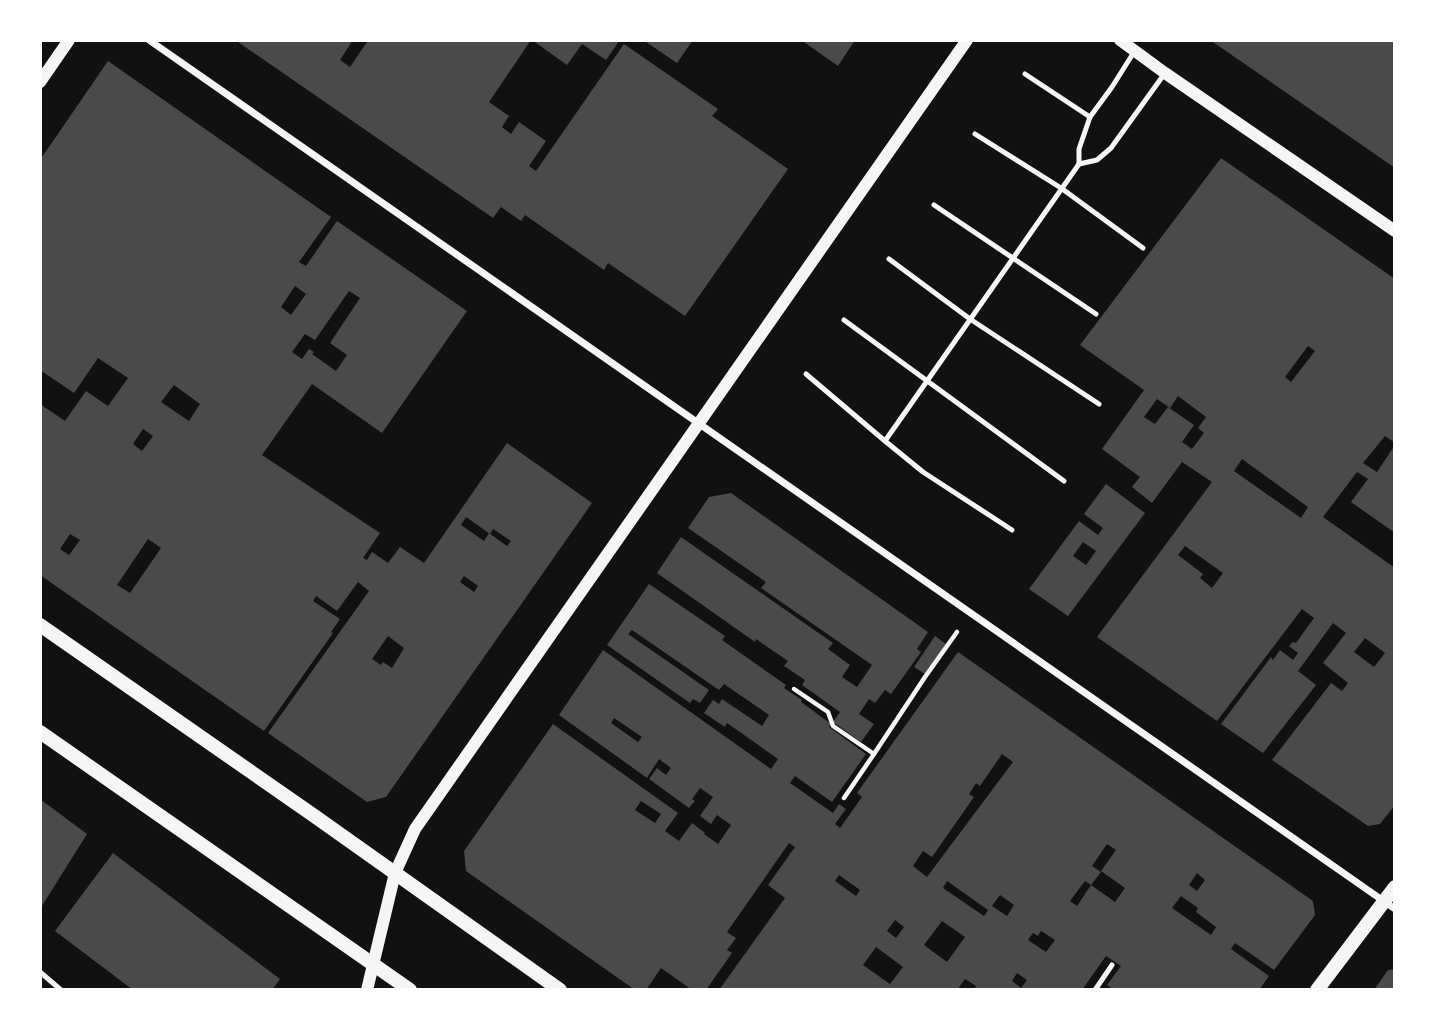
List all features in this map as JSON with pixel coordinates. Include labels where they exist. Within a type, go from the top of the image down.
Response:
[{"type":"main road","points":[[40,625],[560,990]]},
{"type":"main road","points":[[40,732],[410,990]]},
{"type":"main road","points":[[1317,990],[1389,905],[1395,887]]},
{"type":"street","points":[[40,82],[69,40]]},
{"type":"street","points":[[149,40],[1389,905]]},
{"type":"street","points":[[367,990],[395,873],[415,829],[967,40]]},
{"type":"street","points":[[1120,40],[1395,231]]},
{"type":"lane","points":[[885,441],[1079,164],[1079,149],[1090,117],[1135,51]]},
{"type":"lane","points":[[1079,164],[1097,160],[1111,148],[1165,73]]},
{"type":"lane","points":[[1025,74],[1090,117]]},
{"type":"lane","points":[[975,134],[1061,188],[1143,248]]},
{"type":"lane","points":[[934,205],[1096,314]]},
{"type":"lane","points":[[889,259],[970,319],[1099,404]]},
{"type":"lane","points":[[844,320],[1064,481]]},
{"type":"lane","points":[[806,374],[923,472],[1012,530]]},
{"type":"lane","points":[[1094,990],[1112,965]]},
{"type":"lane","points":[[40,972],[61,990]]},
{"type":"path","points":[[844,799],[969,614]]},
{"type":"path","points":[[794,689],[828,712],[833,726],[874,754]]},
{"type":"building","points":[[235,40],[353,40],[340,60],[350,67],[367,42],[364,40],[531,40],[489,102],[509,116],[502,127],[511,134],[519,122],[546,141],[529,166],[536,171],[624,44],[718,109],[712,116],[788,169],[685,316],[608,263],[604,270],[525,215],[521,221],[501,207],[493,218]]},
{"type":"building","points":[[532,40],[620,40],[606,60],[582,44],[567,65]]},
{"type":"building","points":[[643,40],[693,40],[677,63]]},
{"type":"building","points":[[801,40],[855,40],[838,66]]},
{"type":"building","points":[[1210,40],[1395,40],[1395,168],[1307,107]]},
{"type":"building","points":[[108,61],[331,217],[299,262],[306,266],[337,221],[467,311],[382,433],[312,384],[262,455],[380,533],[363,558],[367,560],[372,552],[388,563],[400,547],[424,563],[507,443],[592,503],[386,797],[367,802],[268,733],[369,591],[358,582],[337,611],[316,596],[313,601],[340,619],[264,731],[40,575],[40,404],[65,421],[86,391],[108,406],[128,378],[98,358],[74,393],[40,370],[40,160]],"holes":[[[295,286],[306,294],[291,315],[281,307]],[[349,291],[360,298],[330,343],[347,355],[336,371],[309,349],[302,359],[292,352],[305,334],[315,340]],[[174,385],[200,404],[189,421],[161,402]],[[143,429],[153,436],[142,451],[133,444]],[[466,517],[489,533],[484,541],[461,525]],[[493,529],[511,541],[507,546],[490,534]],[[70,534],[80,540],[69,555],[60,549]],[[148,539],[161,548],[130,593],[117,585]],[[464,576],[478,586],[474,592],[460,582]],[[388,636],[404,648],[392,668],[383,662],[381,665],[372,659]]]},
{"type":"building","points":[[1221,158],[1395,279],[1395,443],[1385,436],[1363,463],[1377,472],[1395,445],[1395,533],[1351,502],[1368,479],[1357,472],[1323,517],[1395,568],[1395,805],[1380,824],[1368,826],[1272,760],[1331,683],[1342,691],[1348,683],[1323,663],[1346,633],[1333,623],[1298,671],[1316,685],[1263,753],[1221,724],[1271,657],[1273,660],[1280,650],[1293,660],[1298,653],[1289,646],[1293,642],[1296,643],[1314,618],[1302,609],[1217,721],[1097,637],[1212,482],[1182,462],[1152,503],[1132,487],[1140,477],[1102,449],[1144,390],[1080,345]],"holes":[[[1308,346],[1315,351],[1291,382],[1285,377]],[[1178,396],[1206,417],[1198,428],[1204,433],[1192,449],[1182,442],[1194,425],[1168,407],[1155,424],[1144,417],[1157,399],[1170,408]],[[1242,459],[1308,507],[1301,518],[1234,471]],[[1185,546],[1223,573],[1212,588],[1200,578],[1203,574],[1178,555]],[[1365,638],[1385,653],[1374,667],[1354,652]]]},
{"type":"building","points":[[1106,484],[1145,513],[1068,616],[1029,589],[1079,521],[1098,535],[1103,528],[1084,514]],"holes":[[[1083,542],[1096,551],[1086,565],[1073,556]]]},
{"type":"building","points":[[731,493],[928,632],[917,649],[921,652],[891,694],[885,690],[875,703],[869,699],[859,714],[874,724],[861,742],[833,722],[840,712],[802,685],[805,680],[784,666],[788,661],[756,639],[755,642],[657,573],[681,537],[833,643],[828,649],[850,665],[842,677],[857,687],[872,665],[761,588],[766,582],[688,528],[709,497]]},
{"type":"building","points":[[649,584],[725,636],[722,640],[786,685],[784,688],[831,724],[829,727],[866,754],[832,802],[795,776],[790,783],[833,813],[839,804],[846,809],[835,824],[840,828],[862,797],[857,793],[958,652],[1313,901],[1315,915],[1274,970],[1235,943],[1231,949],[1269,976],[1259,990],[1114,990],[1107,985],[1121,966],[1106,956],[1082,990],[974,990],[976,986],[965,979],[957,990],[719,990],[785,898],[768,885],[795,847],[789,843],[727,932],[736,938],[727,950],[732,953],[706,990],[692,990],[661,968],[646,990],[635,990],[466,871],[464,851],[553,724],[678,813],[665,831],[679,841],[692,823],[718,844],[731,825],[717,815],[711,824],[700,816],[713,797],[700,788],[689,808],[649,779],[657,768],[666,775],[671,768],[659,759],[647,778],[559,715],[603,650],[771,769],[778,759],[727,723],[725,727],[704,713],[713,700],[719,704],[722,699],[762,726],[769,715],[724,684],[719,690],[632,630],[628,634],[709,690],[700,703],[693,699],[690,703],[607,645]],"holes":[[[614,718],[642,737],[638,742],[611,723]],[[1002,754],[1013,762],[927,877],[913,866],[923,851],[932,857],[974,797],[969,794],[976,783],[980,786]],[[641,801],[661,814],[655,823],[635,810]],[[1107,844],[1116,850],[1101,871],[1125,888],[1115,902],[1091,885],[1101,872],[1092,866]],[[1197,873],[1205,880],[1197,891],[1189,885]],[[839,875],[860,890],[856,896],[835,881]],[[947,881],[988,910],[984,916],[943,888]],[[1085,881],[1091,885],[1077,906],[1070,901]],[[1000,895],[1014,905],[1007,916],[992,906]],[[1181,896],[1198,908],[1196,912],[1216,927],[1211,935],[1172,908]],[[895,920],[904,927],[896,938],[887,931]],[[942,921],[965,937],[947,962],[924,945]],[[1041,931],[1055,940],[1046,952],[1028,940],[1033,933],[1038,936]],[[876,947],[903,967],[890,984],[863,965]],[[1017,973],[1027,980],[1021,988],[1012,981]]]},
{"type":"building","points":[[935,636],[946,644],[925,674],[914,667]]},
{"type":"building","points":[[40,799],[87,834],[40,909]]},
{"type":"building","points":[[113,853],[280,979],[272,990],[133,990],[55,931]]},
{"type":"building","points":[[1395,969],[1395,990],[1374,990],[1388,970]]}]
